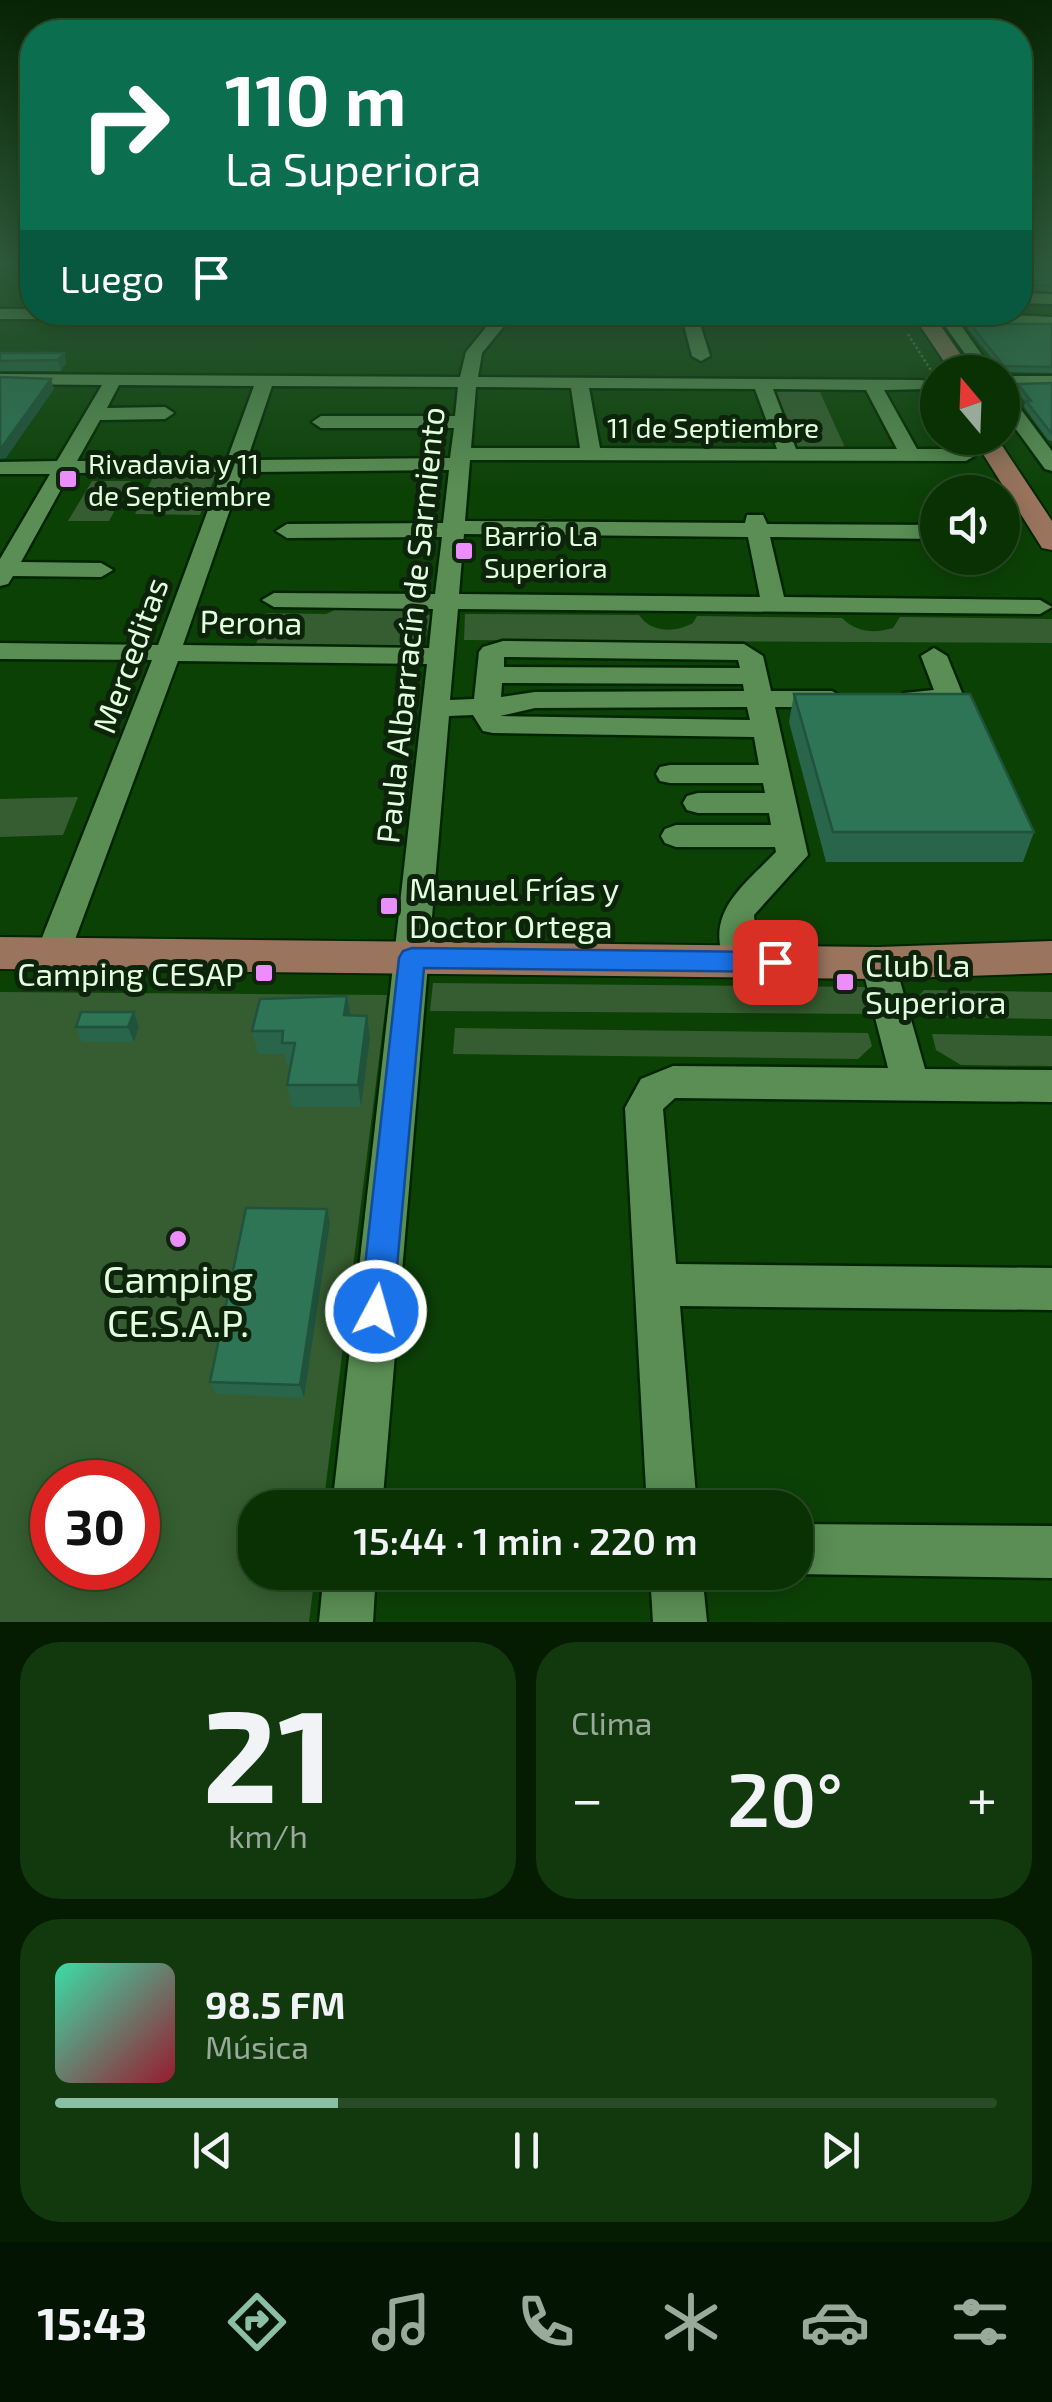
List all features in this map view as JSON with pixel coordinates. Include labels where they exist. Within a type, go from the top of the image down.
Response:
[{"type":"main road","points":[[982,455],[1052,542]]},
{"type":"main road","points":[[1018,455],[1052,504]]},
{"type":"main road","points":[[0,952],[1052,968]]},
{"type":"main road","points":[[894,963],[1052,958]]},
{"type":"street","name":"Paula Albarracín de Sarmiento","points":[[359,1490],[468,381],[474,352],[485,339]]},
{"type":"street","points":[[696,339],[701,356]]},
{"type":"street","points":[[0,379],[920,383]]},
{"type":"street","points":[[3,574],[114,379]]},
{"type":"street","name":"Merceditas","points":[[53,953],[168,653],[265,380]]},
{"type":"street","points":[[1020,381],[1052,382]]},
{"type":"street","points":[[579,382],[591,454]]},
{"type":"street","points":[[762,383],[789,455]]},
{"type":"street","points":[[872,384],[910,455]]},
{"type":"street","points":[[95,414],[166,413]]},
{"type":"street","points":[[1020,419],[1048,454]]},
{"type":"street","points":[[321,422],[464,422]]},
{"type":"street","name":"11 de Septiembre","points":[[0,468],[234,466],[591,454],[920,454]]},
{"type":"street","points":[[288,531],[453,525],[920,522]]},
{"type":"street","points":[[756,525],[920,531]]},
{"type":"street","points":[[756,525],[774,606]]},
{"type":"street","points":[[3,574],[100,570]]},
{"type":"street","points":[[274,600],[1040,607]]},
{"type":"street","points":[[487,707],[492,652],[503,649],[744,652],[750,656],[792,855],[736,918],[741,962]]},
{"type":"street","name":"Perona","points":[[0,651],[440,656]]},
{"type":"street","points":[[436,708],[487,707],[535,700],[947,697],[950,692],[934,656]]},
{"type":"street","points":[[670,774],[778,789]]},
{"type":"street","points":[[698,803],[778,789]]},
{"type":"street","points":[[676,836],[788,836]]},
{"type":"street","points":[[894,963],[911,1084]]},
{"type":"street","points":[[671,1490],[644,1108],[654,1090],[674,1082],[1052,1086]]},
{"type":"street","points":[[656,1285],[1052,1289]]},
{"type":"street","points":[[813,1549],[1052,1552]]},
{"type":"street","points":[[346,1622],[349,1590]]},
{"type":"street","points":[[677,1590],[680,1622]]},
{"type":"green space","points":[[782,389],[819,390],[847,452],[806,451],[794,446],[774,393]]},
{"type":"green space","points":[[155,473],[216,474],[200,515],[135,514]]},
{"type":"green space","points":[[92,481],[131,481],[109,521],[68,521]]},
{"type":"green space","points":[[341,607],[416,607],[431,616],[425,640],[406,649],[255,647],[267,613],[326,614]]},
{"type":"green space","points":[[465,614],[639,615],[650,625],[671,630],[693,623],[697,616],[842,618],[859,629],[872,631],[893,628],[900,617],[1052,619],[1052,643],[464,640]]},
{"type":"green space","points":[[78,797],[63,835],[0,837],[0,799]]},
{"type":"green space","points":[[433,983],[866,987],[874,1014],[430,1011]]},
{"type":"green space","points":[[924,990],[1052,992],[1052,1019],[923,1017],[917,998]]},
{"type":"green space","name":"Camping CE.S.A.P.","points":[[0,992],[387,995],[325,1490],[238,1490],[238,1590],[313,1590],[309,1622],[0,1622]]},
{"type":"green space","points":[[455,1028],[868,1033],[872,1046],[858,1059],[453,1054]]},
{"type":"green space","points":[[932,1034],[1052,1036],[1052,1066],[961,1065],[936,1050]]},
{"type":"building","points":[[982,339],[1052,339],[1052,367],[1020,366],[1020,355],[995,355]]},
{"type":"building","points":[[0,353],[64,353],[58,360],[0,361]]},
{"type":"building","points":[[0,377],[51,379],[2,447],[0,447]]},
{"type":"building","points":[[1052,383],[1052,434],[1026,401],[1031,401],[1020,384]]},
{"type":"building","points":[[794,694],[970,694],[1034,832],[833,832]]},
{"type":"building","points":[[347,996],[344,1015],[367,1016],[358,1085],[287,1085],[295,1043],[282,1043],[283,1031],[252,1031],[260,999]]},
{"type":"building","points":[[81,1012],[134,1012],[128,1027],[76,1027]]},
{"type":"building","points":[[246,1208],[327,1209],[300,1385],[210,1382]]},
{"type":"place","name":"Rivadavia y 11 de Septiembre","points":[[68,479]]},
{"type":"place","name":"Barrio La Superiora","points":[[464,551]]},
{"type":"place","name":"Manuel Frías y Doctor Ortega","points":[[389,906]]},
{"type":"place","name":"Camping CESAP","points":[[264,973]]},
{"type":"place","name":"Club La Superiora","points":[[845,982]]},
{"type":"place","name":"Camping CE.S.A.P.","points":[[178,1239]]},
{"type":"route","points":[[376,1311],[412,958],[775,962]]}]
